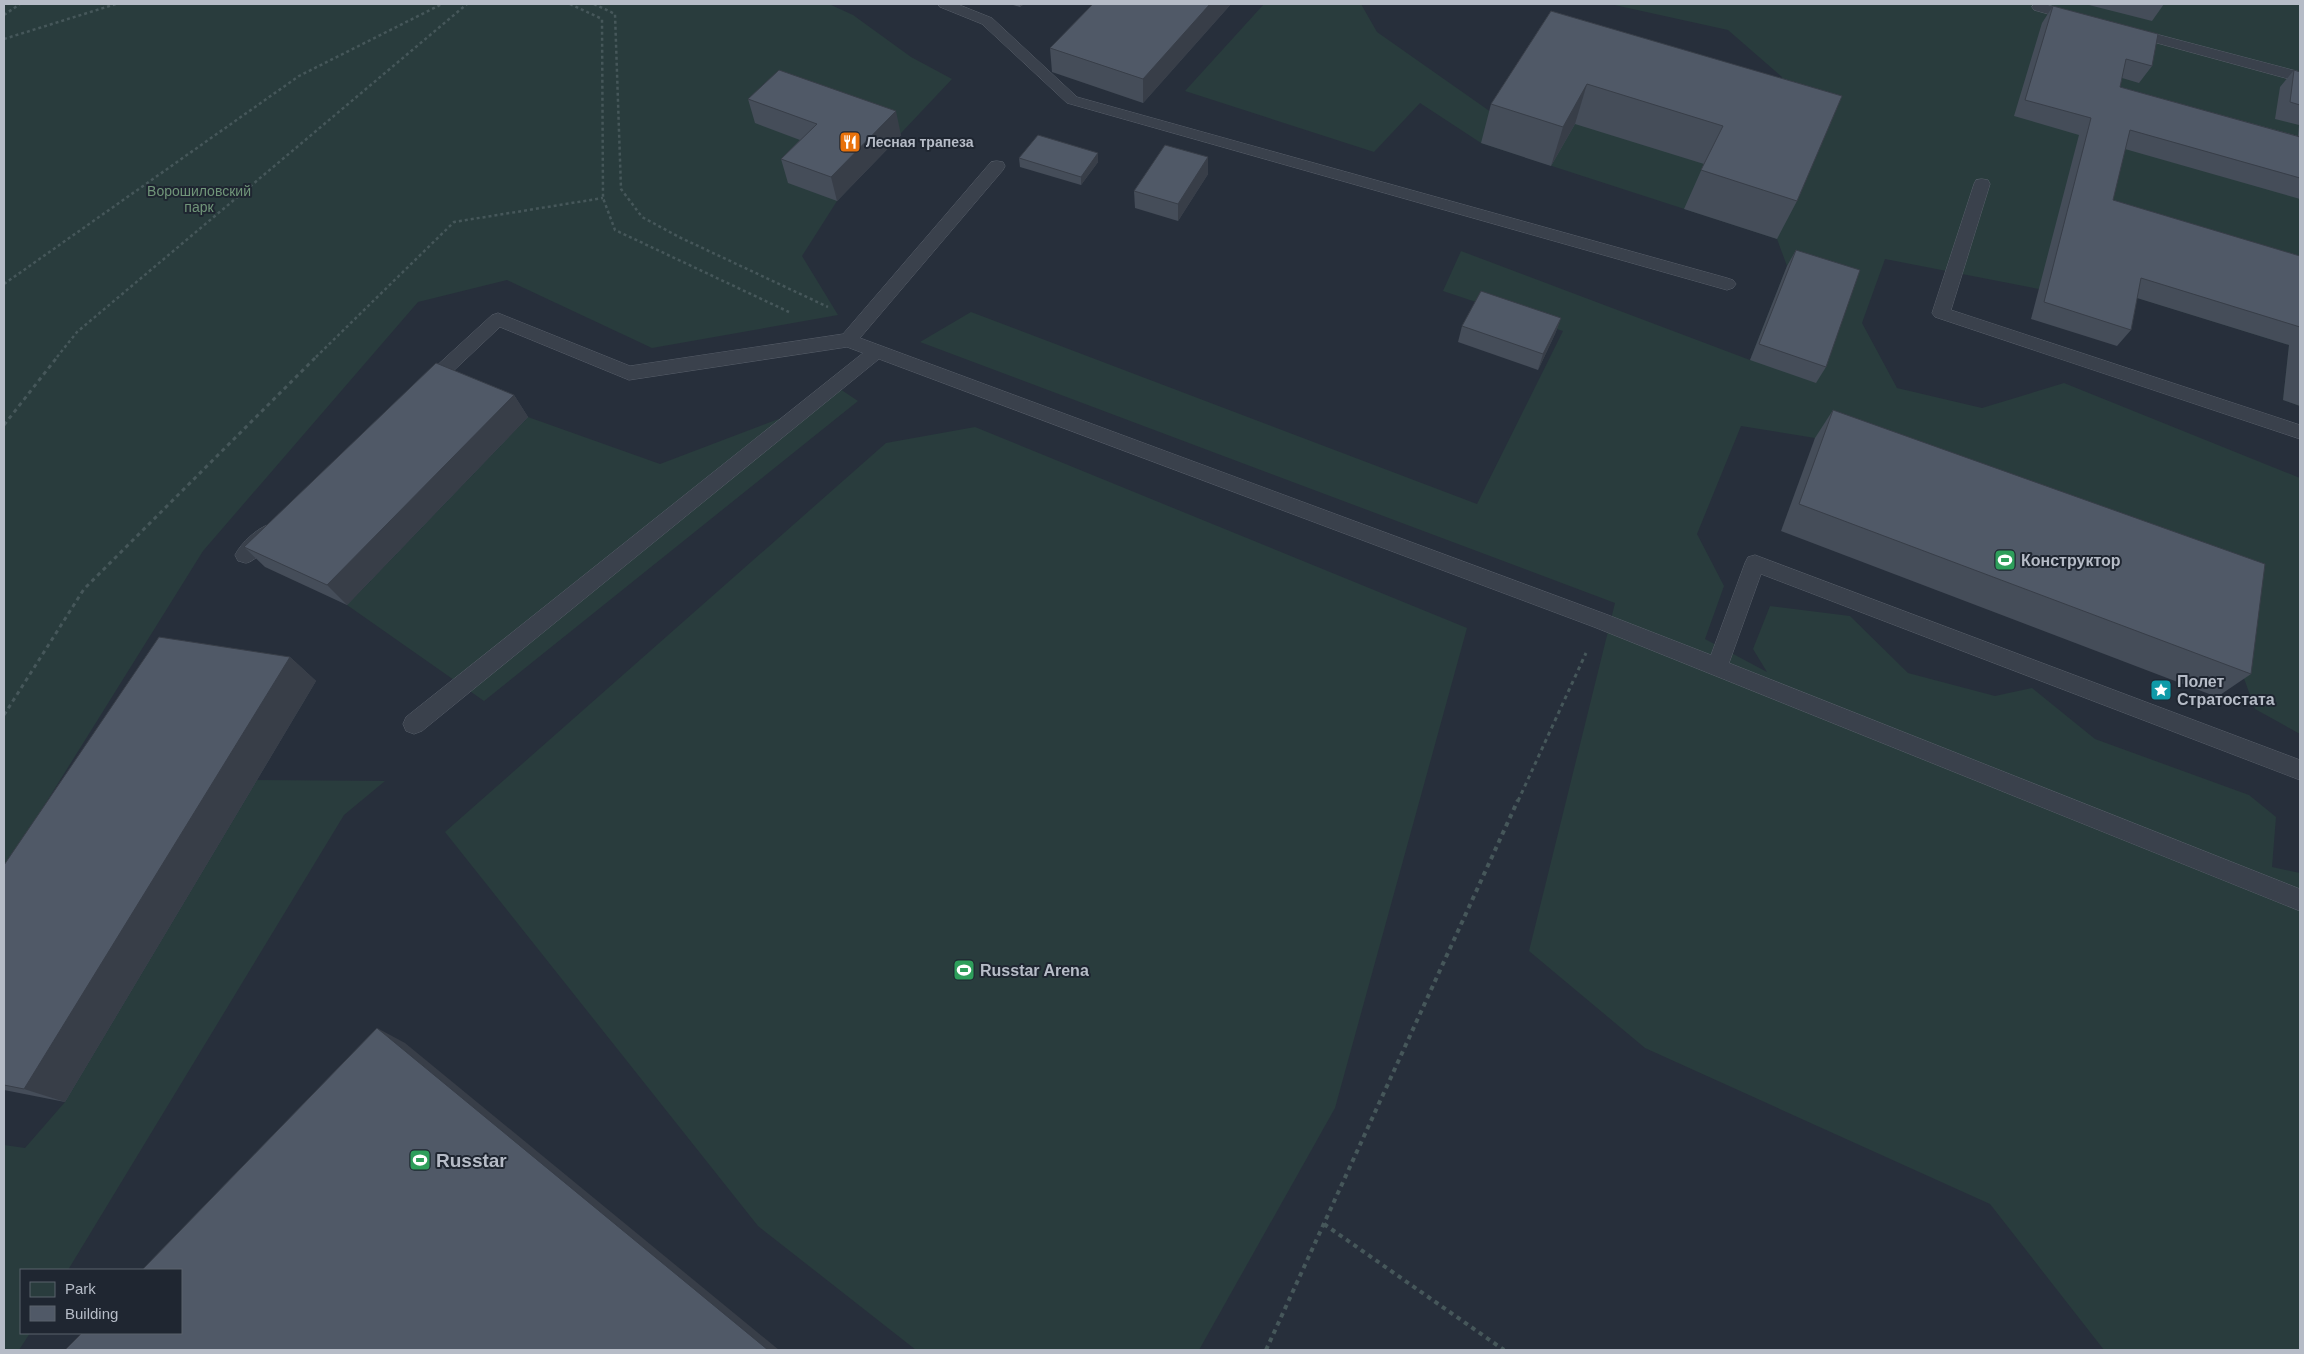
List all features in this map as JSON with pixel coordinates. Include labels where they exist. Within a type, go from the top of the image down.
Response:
[{"type":"lane","points":[[945,4],[987,21],[1072,100],[1727,284]]},
{"type":"lane","points":[[2039,8],[2095,22]]},
{"type":"lane","points":[[2114,27],[2300,77]]},
{"type":"lane","points":[[848,340],[997,166]]},
{"type":"lane","points":[[1982,184],[1941,314],[2300,432]]},
{"type":"lane","points":[[411,400],[498,319],[629,374],[848,340],[1601,621],[2300,900]]},
{"type":"lane","points":[[414,724],[877,350]]},
{"type":"lane","points":[[245,555],[282,521]]},
{"type":"lane","points":[[1717,667],[1755,563],[2300,770]]},
{"type":"path","points":[[4,15],[20,4]]},
{"type":"path","points":[[4,39],[116,4]]},
{"type":"path","points":[[4,284],[299,76],[442,4]]},
{"type":"path","points":[[4,425],[77,332],[467,4]]},
{"type":"path","points":[[570,4],[602,19],[603,198],[615,230],[794,315]]},
{"type":"path","points":[[594,4],[615,14],[621,189],[642,217],[679,237],[863,323]]},
{"type":"path","points":[[4,715],[84,589],[403,270],[454,222],[603,198]]},
{"type":"path","points":[[1266,1350],[1601,621]]},
{"type":"path","points":[[1324,1224],[1504,1350]]},
{"type":"green space","name":"Ворошиловский парк","points":[[4,4],[829,4],[853,15],[911,57],[952,79],[837,201],[802,256],[838,315],[652,348],[507,280],[418,302],[203,551],[4,870]]},
{"type":"green space","points":[[1264,4],[1361,4],[1377,32],[1498,117],[1763,117],[1782,77],[1728,30],[1610,4],[2300,4],[2300,406],[2283,400],[2289,345],[2128,295],[2039,289],[1885,259],[1862,323],[1897,388],[1982,408],[2064,383],[2300,478],[2300,734],[2255,709],[2227,631],[1815,438],[1741,426],[1697,534],[1724,586],[1705,639],[1767,672],[1753,649],[1770,606],[1850,616],[1908,673],[1995,696],[2032,688],[2095,739],[2249,795],[2276,817],[2272,867],[2300,873],[2300,1350],[2104,1350],[1990,1204],[1645,1048],[1529,951],[1615,603],[920,342],[971,312],[1477,504],[1563,331],[1443,291],[1461,251],[1750,360],[1787,266],[1777,239],[1481,143],[1420,103],[1374,152],[1185,91]]},
{"type":"green space","points":[[840,389],[858,401],[484,701],[347,605],[528,417],[660,464],[797,412]]},
{"type":"green space","name":"Russtar Arena","points":[[975,427],[1467,628],[1335,1108],[1199,1350],[916,1350],[758,1226],[445,832],[886,443]]},
{"type":"green space","points":[[257,780],[385,781],[344,815],[69,1269],[20,1269],[20,1334],[29,1334],[19,1350],[4,1350],[4,1145],[25,1148],[65,1102]]},
{"type":"building","points":[[1093,4],[1210,4],[1143,79],[1050,48]]},
{"type":"building","points":[[2053,6],[2158,34],[2152,66],[2126,59],[2120,87],[2300,137],[2300,178],[2130,130],[2113,200],[2300,256],[2300,327],[2141,278],[2131,330],[2044,302],[2091,118],[2025,100]]},
{"type":"building","points":[[1551,11],[1842,96],[1797,201],[1701,170],[1723,126],[1587,84],[1563,127],[1491,104]]},
{"type":"building","points":[[779,70],[896,111],[831,177],[781,159],[817,124],[748,99]]},
{"type":"building","points":[[2294,70],[2300,72],[2300,105],[2290,102]]},
{"type":"building","points":[[1038,135],[1098,153],[1081,177],[1019,158]]},
{"type":"building","points":[[1165,145],[1208,157],[1178,204],[1134,191]]},
{"type":"building","points":[[1796,250],[1860,270],[1826,367],[1759,344]]},
{"type":"building","points":[[1481,291],[1561,318],[1543,354],[1462,326]]},
{"type":"building","points":[[436,363],[514,395],[327,585],[244,547]]},
{"type":"building","name":"Конструктор","points":[[1833,410],[2265,564],[2251,674],[1799,504]]},
{"type":"building","points":[[159,637],[290,657],[24,1089],[4,1085],[4,865]]},
{"type":"building","name":"Russtar","points":[[377,1028],[768,1350],[65,1350],[81,1334],[182,1334],[182,1269],[143,1269]]},
{"type":"place","name":"Лесная трапеза","points":[[850,142]]},
{"type":"place","name":"Конструктор","points":[[2005,560]]},
{"type":"place","name":"Полет Стратостата","points":[[2161,690]]},
{"type":"place","name":"Russtar Arena","points":[[964,970]]},
{"type":"place","name":"Russtar","points":[[420,1160]]}]
